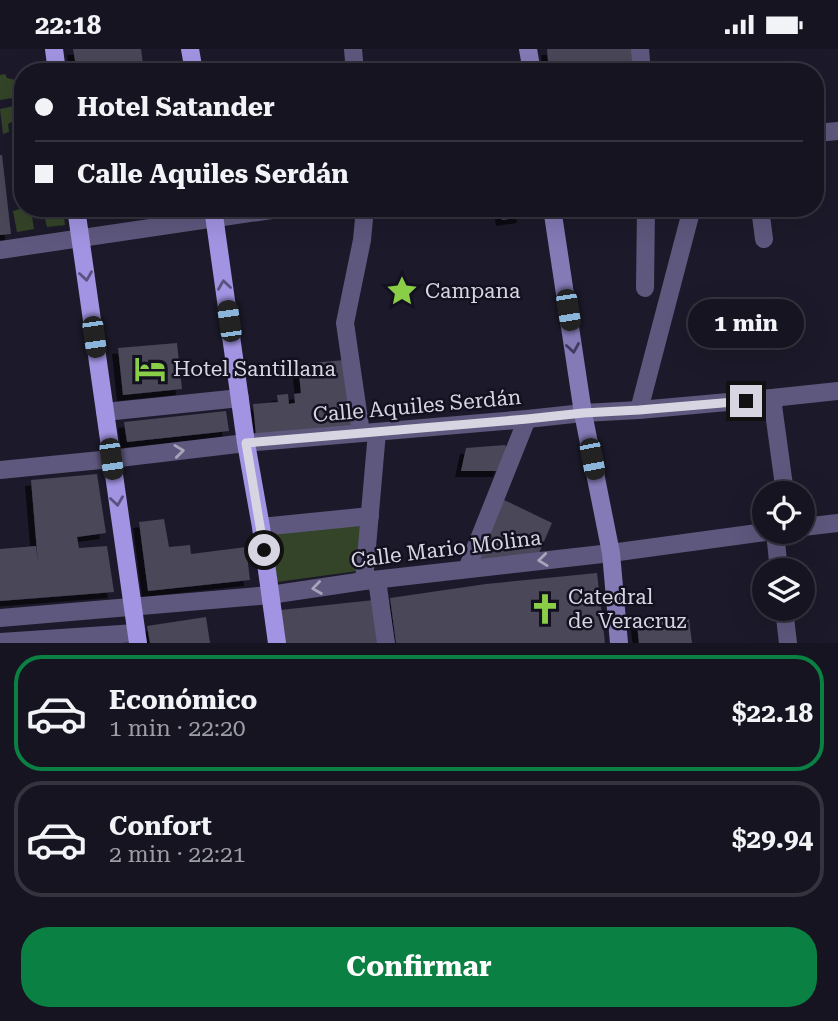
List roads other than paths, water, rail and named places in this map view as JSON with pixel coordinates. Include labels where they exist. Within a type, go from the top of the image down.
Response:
[{"type":"main road","points":[[77,217],[137,638]]},
{"type":"main road","points":[[215,217],[277,643]]},
{"type":"street","points":[[0,250],[193,217]]},
{"type":"street","points":[[364,217],[345,323],[369,433],[370,580],[386,643]]},
{"type":"street","points":[[553,217],[583,413],[611,552],[619,643]]},
{"type":"street","points":[[645,288],[646,217]]},
{"type":"street","points":[[639,410],[690,217]]},
{"type":"street","points":[[761,217],[764,239]]},
{"type":"street","name":"Calle Aquiles Serdán","points":[[0,470],[246,443],[838,391]]},
{"type":"street","points":[[105,412],[240,398]]},
{"type":"street","points":[[772,398],[783,481]]},
{"type":"street","points":[[467,569],[527,419]]},
{"type":"street","points":[[261,527],[370,516]]},
{"type":"street","points":[[815,526],[838,523]]},
{"type":"street","name":"Calle Mario Molina","points":[[0,618],[270,595],[370,580],[752,534]]},
{"type":"street","points":[[62,614],[64,638]]},
{"type":"street","points":[[785,621],[788,643]]},
{"type":"street","points":[[0,642],[64,638],[137,638]]},
{"type":"place","name":"Campana","points":[[402,291]]},
{"type":"place","name":"Hotel Santillana","points":[[150,369]]},
{"type":"place","name":"Catedral de Veracruz","points":[[545,609]]}]
